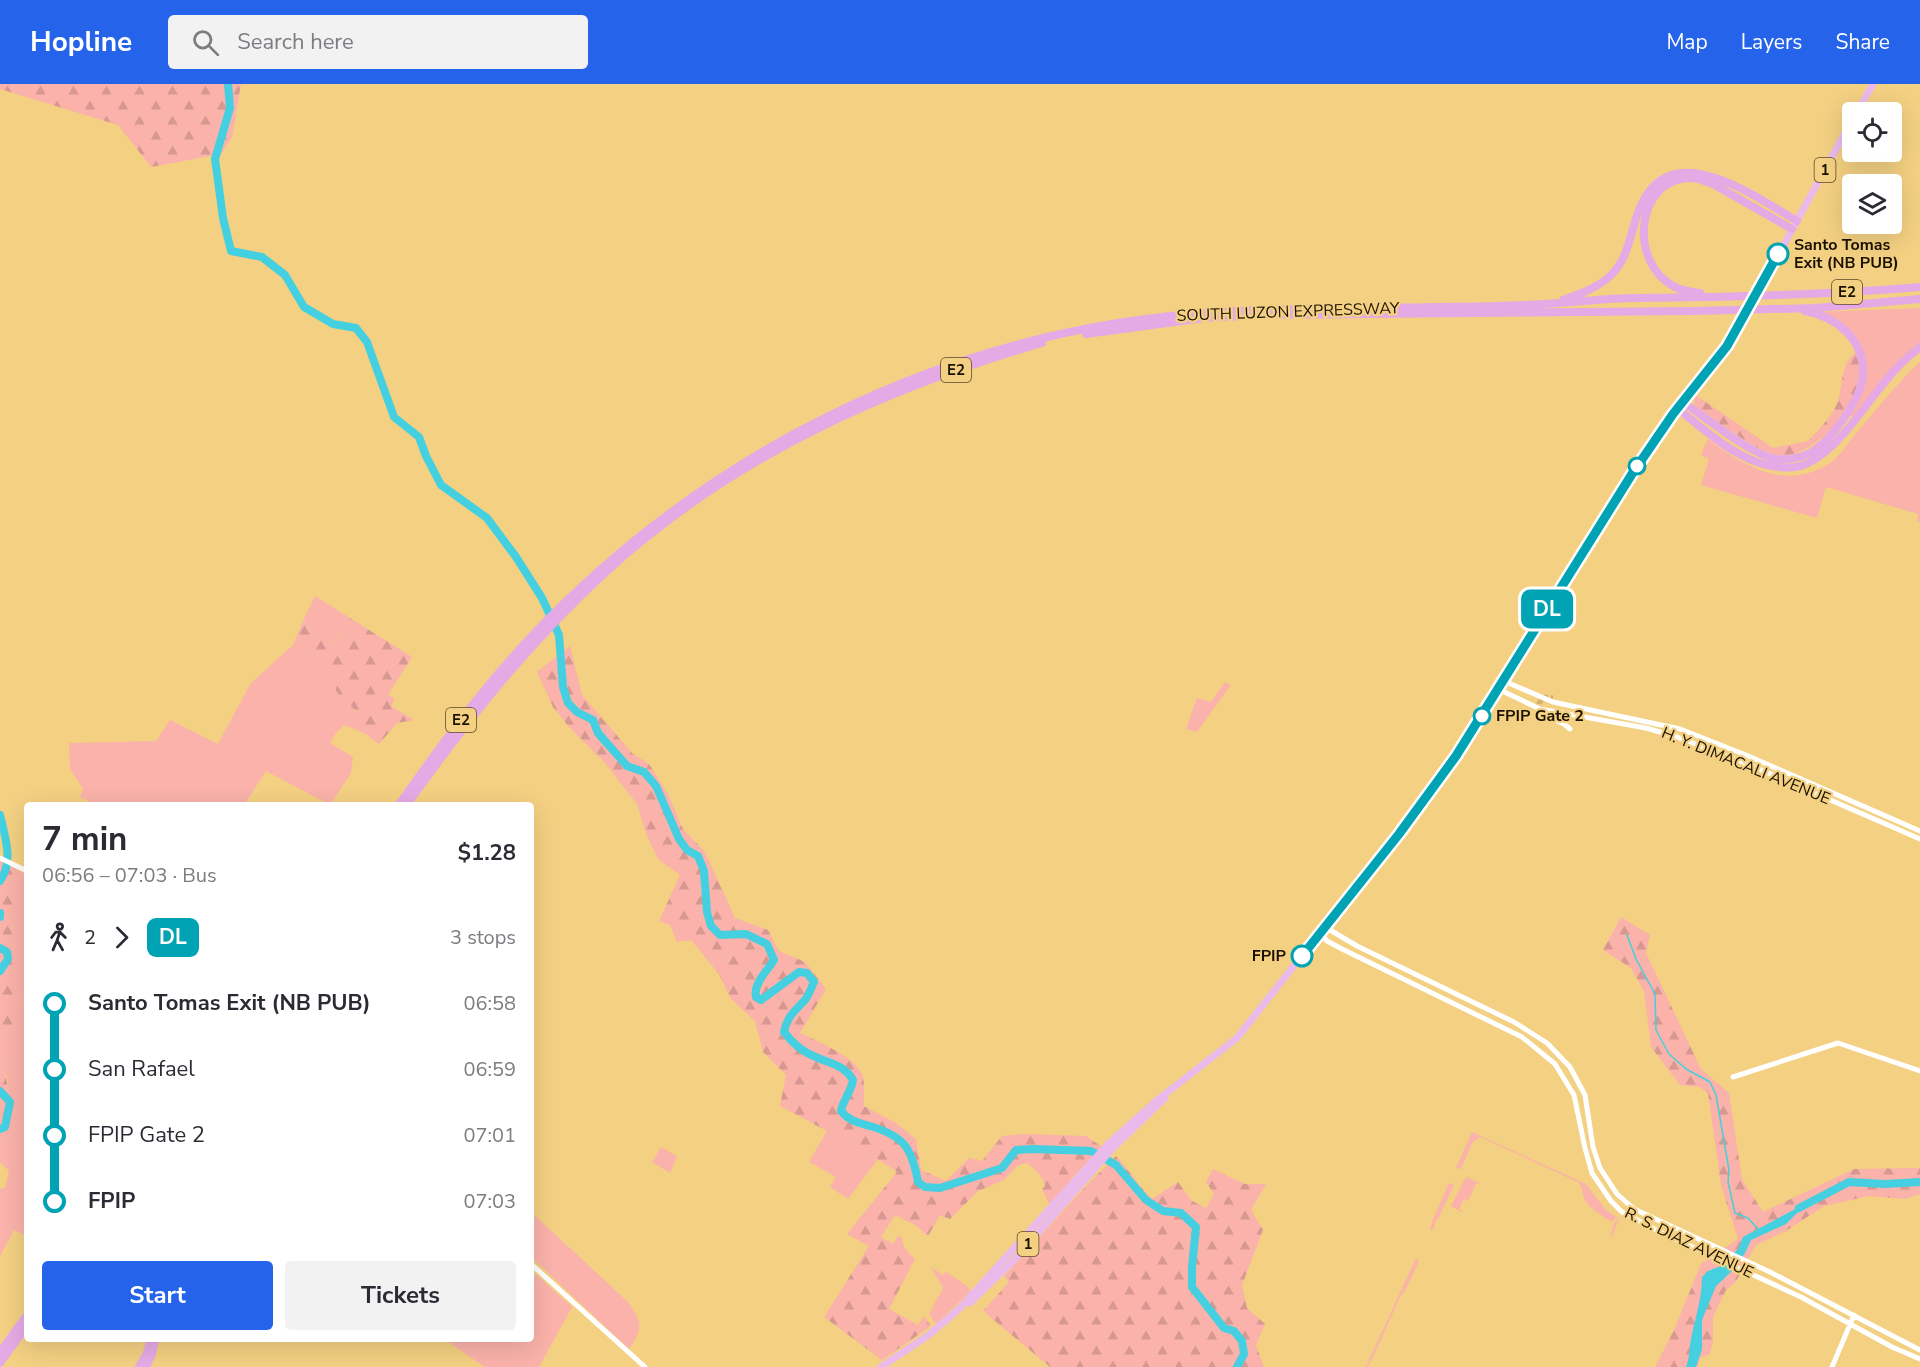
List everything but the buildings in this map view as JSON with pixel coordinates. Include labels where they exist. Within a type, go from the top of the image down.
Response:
[{"type":"highway","points":[[1863,102],[1873,84]]},
{"type":"highway","name":"1","points":[[881,1367],[930,1334],[960,1308],[1089,1171],[1129,1123],[1237,1038],[1434,788],[1504,681],[1632,474],[1680,405],[1727,346],[1842,138]]},
{"type":"highway","points":[[1553,303],[1597,286],[1614,273],[1626,251],[1644,199],[1649,191],[1666,178],[1686,172],[1715,176],[1736,185],[1797,220]]},
{"type":"highway","points":[[1722,297],[1677,288],[1665,280],[1651,263],[1643,243],[1643,232],[1647,212],[1658,194],[1680,180],[1690,178],[1700,180],[1713,184],[1792,229]]},
{"type":"highway","name":"E2","points":[[1722,297],[1809,295],[1920,287]]},
{"type":"highway","name":"SOUTH LUZON EXPRESSWAY","points":[[401,802],[463,718],[531,642],[613,559],[663,518],[753,457],[841,410],[948,365],[1043,338],[1097,326],[1203,312],[1488,306],[1630,298],[1722,297]]},
{"type":"highway","name":"E2","points":[[1783,308],[1815,308],[1920,299]]},
{"type":"highway","points":[[1680,405],[1745,445],[1774,459],[1788,459],[1816,449],[1842,419],[1856,396],[1863,374],[1861,358],[1851,337],[1835,321],[1809,312],[1783,308]]},
{"type":"highway","name":"SOUTH LUZON EXPRESSWAY","points":[[565,608],[653,534],[719,486],[800,437],[886,396],[972,364],[1047,342],[1089,333],[1204,318],[1268,315],[1498,314],[1783,308]]},
{"type":"highway","points":[[1680,405],[1732,449],[1754,461],[1772,466],[1792,467],[1807,464],[1832,446],[1896,368],[1920,347]]},
{"type":"highway","name":"SOUTH LUZON EXPRESSWAY","points":[[409,802],[460,732],[531,642]]},
{"type":"highway","points":[[0,1352],[24,1319]]},
{"type":"highway","points":[[0,1363],[24,1330]]},
{"type":"highway","points":[[139,1367],[147,1353],[150,1342]]},
{"type":"highway","points":[[146,1367],[155,1342]]},
{"type":"street","name":"H. Y. DIMACALI AVENUE","points":[[1504,681],[1553,702],[1680,729],[1746,754],[1920,831]]},
{"type":"street","name":"H. Y. DIMACALI AVENUE","points":[[1498,689],[1540,709],[1658,730],[1743,762],[1920,839]]},
{"type":"street","points":[[1518,699],[1523,690]]},
{"type":"street","points":[[1554,698],[1577,706]]},
{"type":"street","points":[[1546,716],[1570,729]]},
{"type":"street","points":[[1743,762],[1746,754]]},
{"type":"street","points":[[2,859],[24,870]]},
{"type":"street","name":"R. S. DIAZ AVENUE","points":[[1322,930],[1534,1034],[1563,1057],[1585,1095],[1593,1147],[1600,1168],[1617,1194],[1634,1209],[1752,1264],[1920,1350]]},
{"type":"street","name":"R. S. DIAZ AVENUE","points":[[1322,930],[1327,941],[1522,1037],[1555,1064],[1574,1095],[1592,1173],[1611,1201],[1622,1212],[1801,1297],[1892,1347],[1920,1359]]},
{"type":"street","points":[[1458,1006],[1462,997]]},
{"type":"street","points":[[1733,1077],[1838,1043],[1920,1071]]},
{"type":"street","points":[[1611,1201],[1617,1194]]},
{"type":"street","points":[[1660,1232],[1665,1224]]},
{"type":"street","points":[[534,1267],[645,1367]]},
{"type":"street","points":[[1832,1367],[1854,1315]]},
{"type":"green space","points":[[0,84],[241,84],[232,137],[221,154],[151,167],[118,125],[0,89]]},
{"type":"green space","points":[[1920,308],[1920,343],[1852,417],[1849,415],[1861,349],[1818,312]]},
{"type":"green space","points":[[1856,352],[1860,375],[1852,400],[1834,426],[1823,437],[1799,452],[1781,455],[1764,451],[1728,430],[1695,405],[1694,399],[1697,396],[1773,448],[1808,441],[1835,408],[1846,365]]},
{"type":"green space","points":[[1920,362],[1920,522],[1917,521],[1918,514],[1826,487],[1817,518],[1701,485],[1709,459],[1701,455],[1708,439],[1737,459],[1769,473],[1785,476],[1801,475],[1818,470],[1837,457],[1903,378]]},
{"type":"green space","points":[[315,596],[350,618],[351,625],[331,644],[303,621]]},
{"type":"green space","points":[[350,618],[412,657],[388,695],[395,699],[391,706],[414,720],[397,723],[379,744],[366,734],[345,725],[357,712],[339,696],[314,656],[293,645],[303,621],[332,644],[350,626]]},
{"type":"green space","points":[[293,645],[314,656],[339,696],[357,713],[336,733],[330,743],[353,757],[351,773],[332,802],[324,802],[266,771],[246,802],[90,802],[80,797],[83,789],[70,768],[69,743],[156,741],[170,720],[218,744],[251,683]]},
{"type":"green space","points":[[570,646],[582,695],[632,753],[649,764],[668,794],[683,829],[705,852],[735,918],[768,930],[779,951],[805,962],[826,989],[800,1033],[833,1049],[856,1066],[863,1079],[864,1106],[896,1123],[916,1139],[921,1170],[946,1181],[969,1158],[982,1161],[1002,1136],[1024,1134],[1086,1136],[1102,1147],[1050,1205],[1042,1189],[1045,1186],[1042,1179],[1027,1163],[1018,1165],[1004,1180],[978,1191],[950,1219],[940,1215],[928,1236],[915,1225],[895,1215],[881,1237],[893,1244],[898,1236],[902,1237],[903,1244],[915,1259],[889,1309],[918,1325],[924,1316],[931,1326],[882,1360],[824,1317],[869,1246],[847,1234],[897,1172],[848,1139],[827,1131],[780,1106],[786,1075],[763,1052],[755,1021],[731,999],[719,974],[691,940],[677,942],[670,925],[659,921],[680,875],[658,859],[646,834],[637,804],[606,764],[569,727],[553,707],[537,672]]},
{"type":"green space","points":[[1225,682],[1231,685],[1197,732],[1186,729],[1197,698],[1211,702]]},
{"type":"green space","points":[[0,861],[22,872],[14,890],[13,906],[20,912],[11,922],[14,984],[21,999],[14,1030],[0,1039]]},
{"type":"green space","points":[[22,872],[24,873],[24,1235],[14,1230],[0,1256],[0,1189],[5,1188],[9,1171],[0,1162],[0,1140],[9,1114],[8,1081],[0,1058],[0,1039],[14,1030],[21,999],[14,984],[11,922],[14,890]]},
{"type":"green space","points":[[1621,917],[1650,935],[1646,953],[1701,1069],[1729,1093],[1742,1179],[1763,1212],[1854,1169],[1920,1168],[1920,1194],[1905,1199],[1869,1196],[1824,1206],[1786,1231],[1756,1245],[1735,1283],[1726,1290],[1713,1317],[1713,1342],[1710,1354],[1700,1358],[1698,1367],[1655,1367],[1674,1330],[1701,1264],[1738,1239],[1721,1185],[1708,1093],[1700,1087],[1680,1085],[1651,1047],[1644,991],[1631,968],[1603,950]]},
{"type":"green space","points":[[0,1058],[8,1089],[9,1109],[0,1140]]},
{"type":"green space","points":[[827,1131],[848,1139],[878,1159],[848,1199],[830,1187],[836,1177],[809,1162]]},
{"type":"green space","points":[[1472,1132],[1586,1184],[1605,1209],[1619,1219],[1610,1241],[1613,1225],[1618,1219],[1611,1222],[1589,1206],[1578,1182],[1480,1137],[1472,1143],[1461,1169],[1456,1168]]},
{"type":"green space","points":[[661,1147],[677,1156],[670,1173],[652,1162]]},
{"type":"green space","points":[[1116,1156],[1152,1199],[1178,1182],[1192,1201],[1206,1208],[1214,1194],[1206,1182],[1213,1169],[1245,1184],[1266,1184],[1251,1210],[1263,1230],[1242,1285],[1247,1308],[1265,1324],[1256,1345],[1264,1367],[1050,1367],[983,1311],[1009,1282],[1004,1276]]},
{"type":"green space","points":[[1466,1177],[1480,1183],[1476,1184],[1468,1201],[1464,1199],[1459,1209],[1462,1212],[1451,1206]]},
{"type":"green space","points":[[1449,1183],[1454,1185],[1436,1220],[1434,1229],[1430,1230],[1432,1222]]},
{"type":"green space","points":[[534,1215],[628,1302],[639,1325],[637,1335],[629,1349],[534,1260]]},
{"type":"green space","points":[[1416,1258],[1419,1261],[1371,1361],[1369,1360]]},
{"type":"green space","points":[[931,1267],[943,1275],[946,1272],[971,1291],[936,1324],[929,1314],[943,1288]]},
{"type":"green space","points":[[534,1273],[572,1307],[539,1367],[485,1367],[448,1342],[534,1342]]},
{"type":"water","points":[[1806,1204],[1786,1224],[1751,1240],[1732,1271],[1716,1286],[1702,1320],[1702,1349],[1696,1367],[1686,1367],[1700,1301],[1702,1277],[1708,1271],[1721,1266],[1738,1249],[1743,1237]]},
{"type":"waterway","points":[[228,84],[230,108],[215,159],[223,218],[231,251],[262,257],[285,275],[304,307],[333,324],[356,328],[367,342],[394,417],[419,437],[441,485],[487,518],[516,557],[542,598],[559,635],[563,687],[568,703],[577,712],[593,720],[598,733],[627,766],[644,772],[656,786],[679,839],[687,850],[698,856],[704,871],[707,912],[711,926],[720,935],[746,934],[767,944],[774,960],[759,982],[756,997],[761,1000],[799,972],[807,973],[814,982],[806,998],[789,1018],[784,1032],[803,1051],[838,1066],[850,1075],[853,1080],[841,1111],[854,1121],[882,1130],[899,1139],[913,1160],[918,1182],[925,1187],[940,1188],[1002,1168],[1016,1150],[1091,1151],[1116,1165],[1146,1200],[1163,1211],[1181,1213],[1196,1227],[1192,1287],[1224,1328],[1234,1331],[1242,1341],[1244,1354],[1237,1367]]},
{"type":"waterway","points":[[0,815],[6,840],[7,857],[7,865],[0,881]]},
{"type":"waterway","points":[[1627,935],[1636,959],[1655,994],[1656,1030],[1669,1054],[1686,1069],[1710,1082],[1716,1095],[1729,1170],[1728,1182],[1735,1213],[1748,1218],[1758,1229]]},
{"type":"waterway","points":[[0,948],[7,952],[8,959],[0,971]]},
{"type":"waterway","points":[[0,1091],[10,1102],[5,1127],[0,1129]]},
{"type":"waterway","points":[[1799,1208],[1849,1182],[1885,1184],[1920,1182]]},
{"type":"tunnel","points":[[1546,716],[1540,711],[1539,703],[1545,697],[1553,698]]},
{"type":"bus line","name":"DL","points":[[1302,956],[1399,834],[1456,756],[1632,474],[1673,414],[1727,346],[1778,254]]},
{"type":"place","name":"Santo Tomas Exit (NB PUB)","points":[[1778,254]]},
{"type":"place","name":"FPIP Gate 2","points":[[1482,716]]},
{"type":"place","name":"FPIP","points":[[1302,956]]}]
